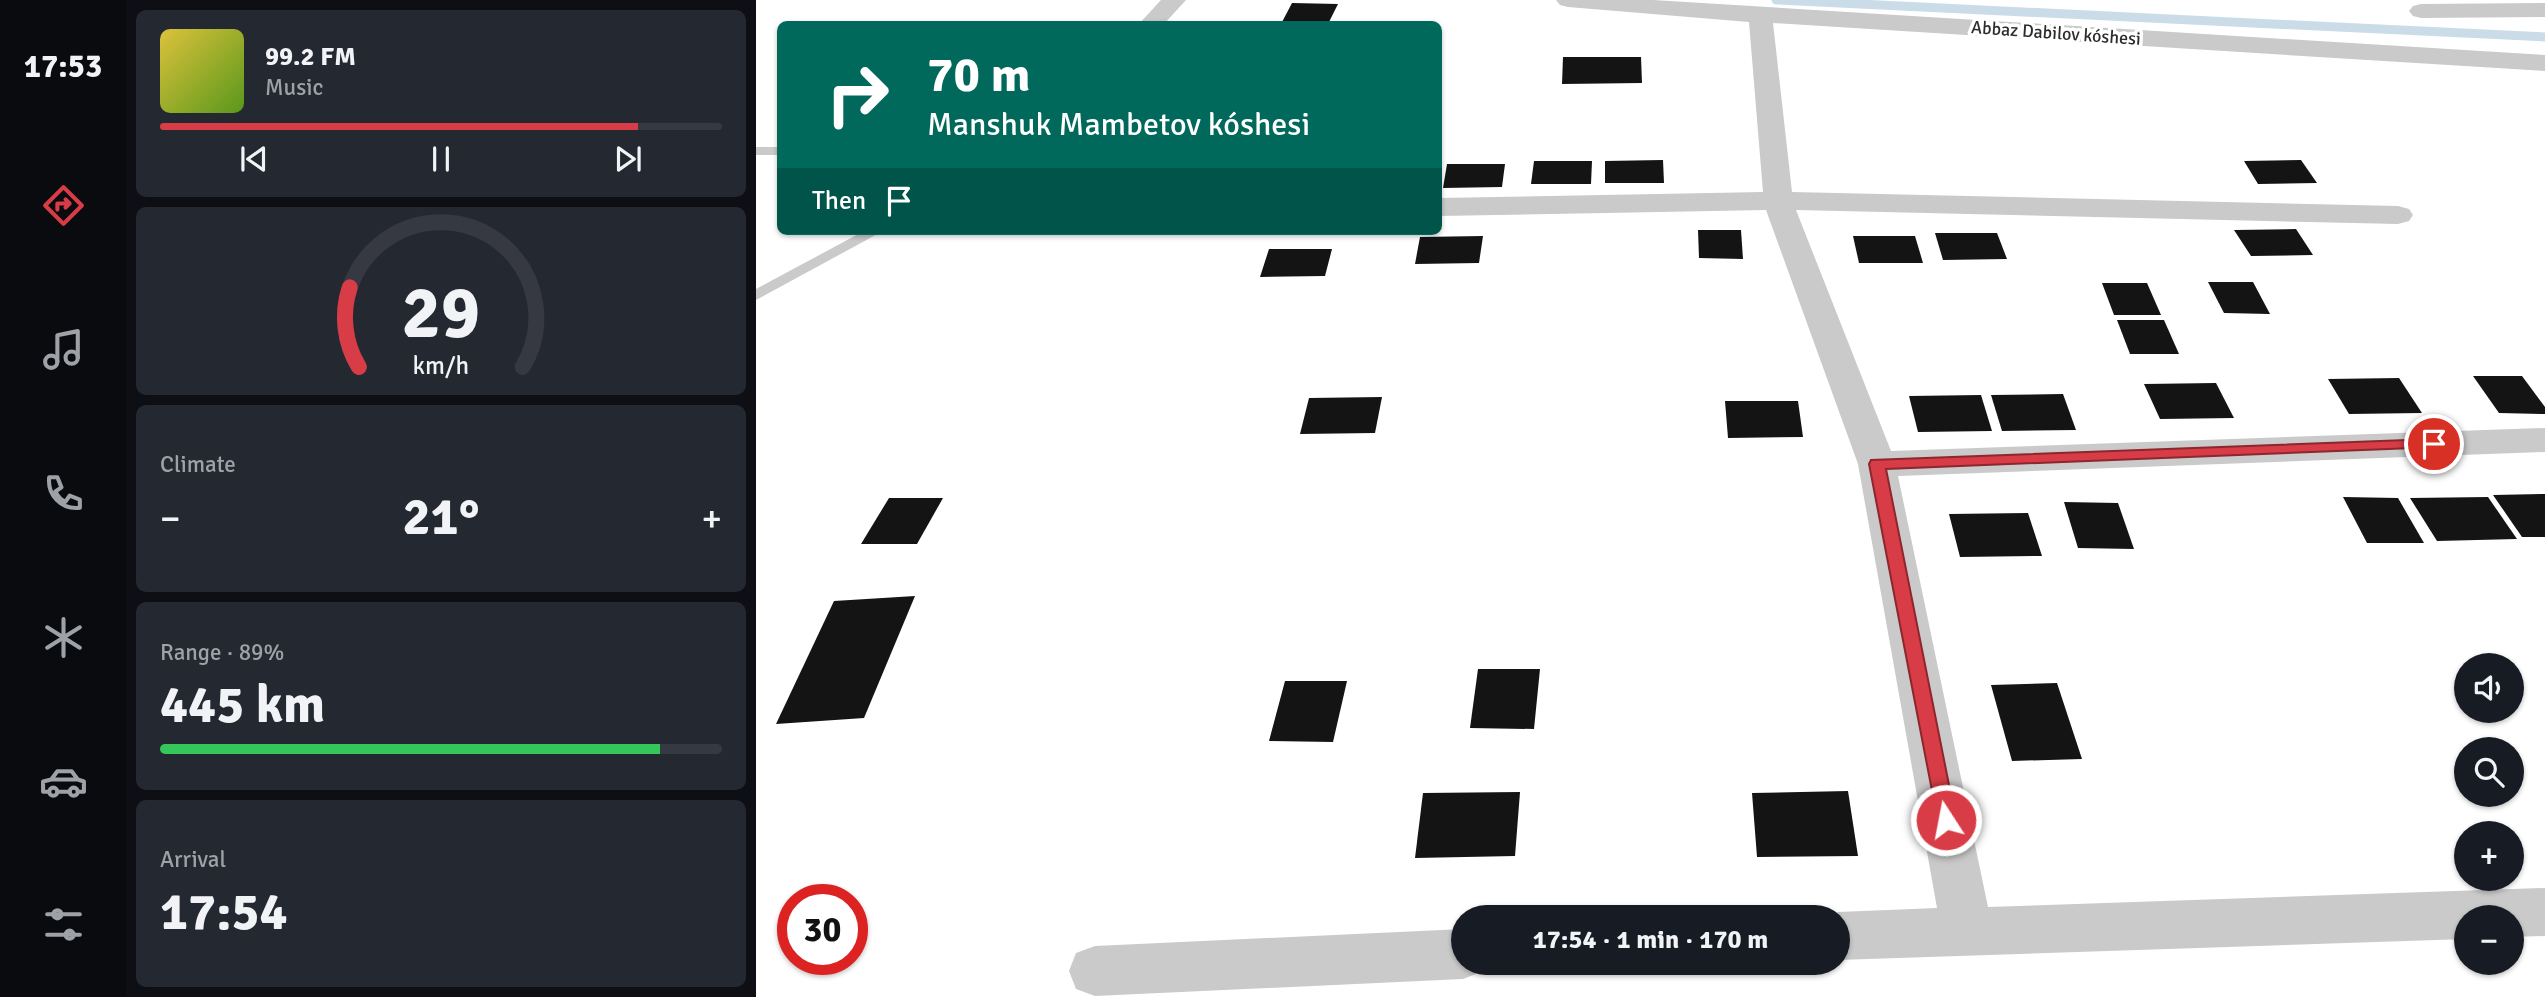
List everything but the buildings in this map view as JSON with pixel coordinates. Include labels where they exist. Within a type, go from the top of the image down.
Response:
[{"type":"street","points":[[1154,21],[1174,0]]},
{"type":"street","name":"Abbaz Dabilov kóshesi","points":[[1568,0],[1760,15],[2545,63]]},
{"type":"street","points":[[2421,11],[2545,10]]},
{"type":"street","points":[[1760,15],[1778,201],[1877,464],[1967,930]]},
{"type":"street","points":[[1442,207],[1778,201],[2398,215]]},
{"type":"street","points":[[1877,464],[2545,440]]},
{"type":"street","points":[[1850,935],[2545,912]]},
{"type":"street","points":[[1095,971],[1451,955]]},
{"type":"lane","points":[[756,151],[777,150]]},
{"type":"lane","points":[[756,295],[868,235]]},
{"type":"waterway","points":[[1776,0],[2545,37]]},
{"type":"route","points":[[1946,820],[1877,464],[2434,444]]}]
